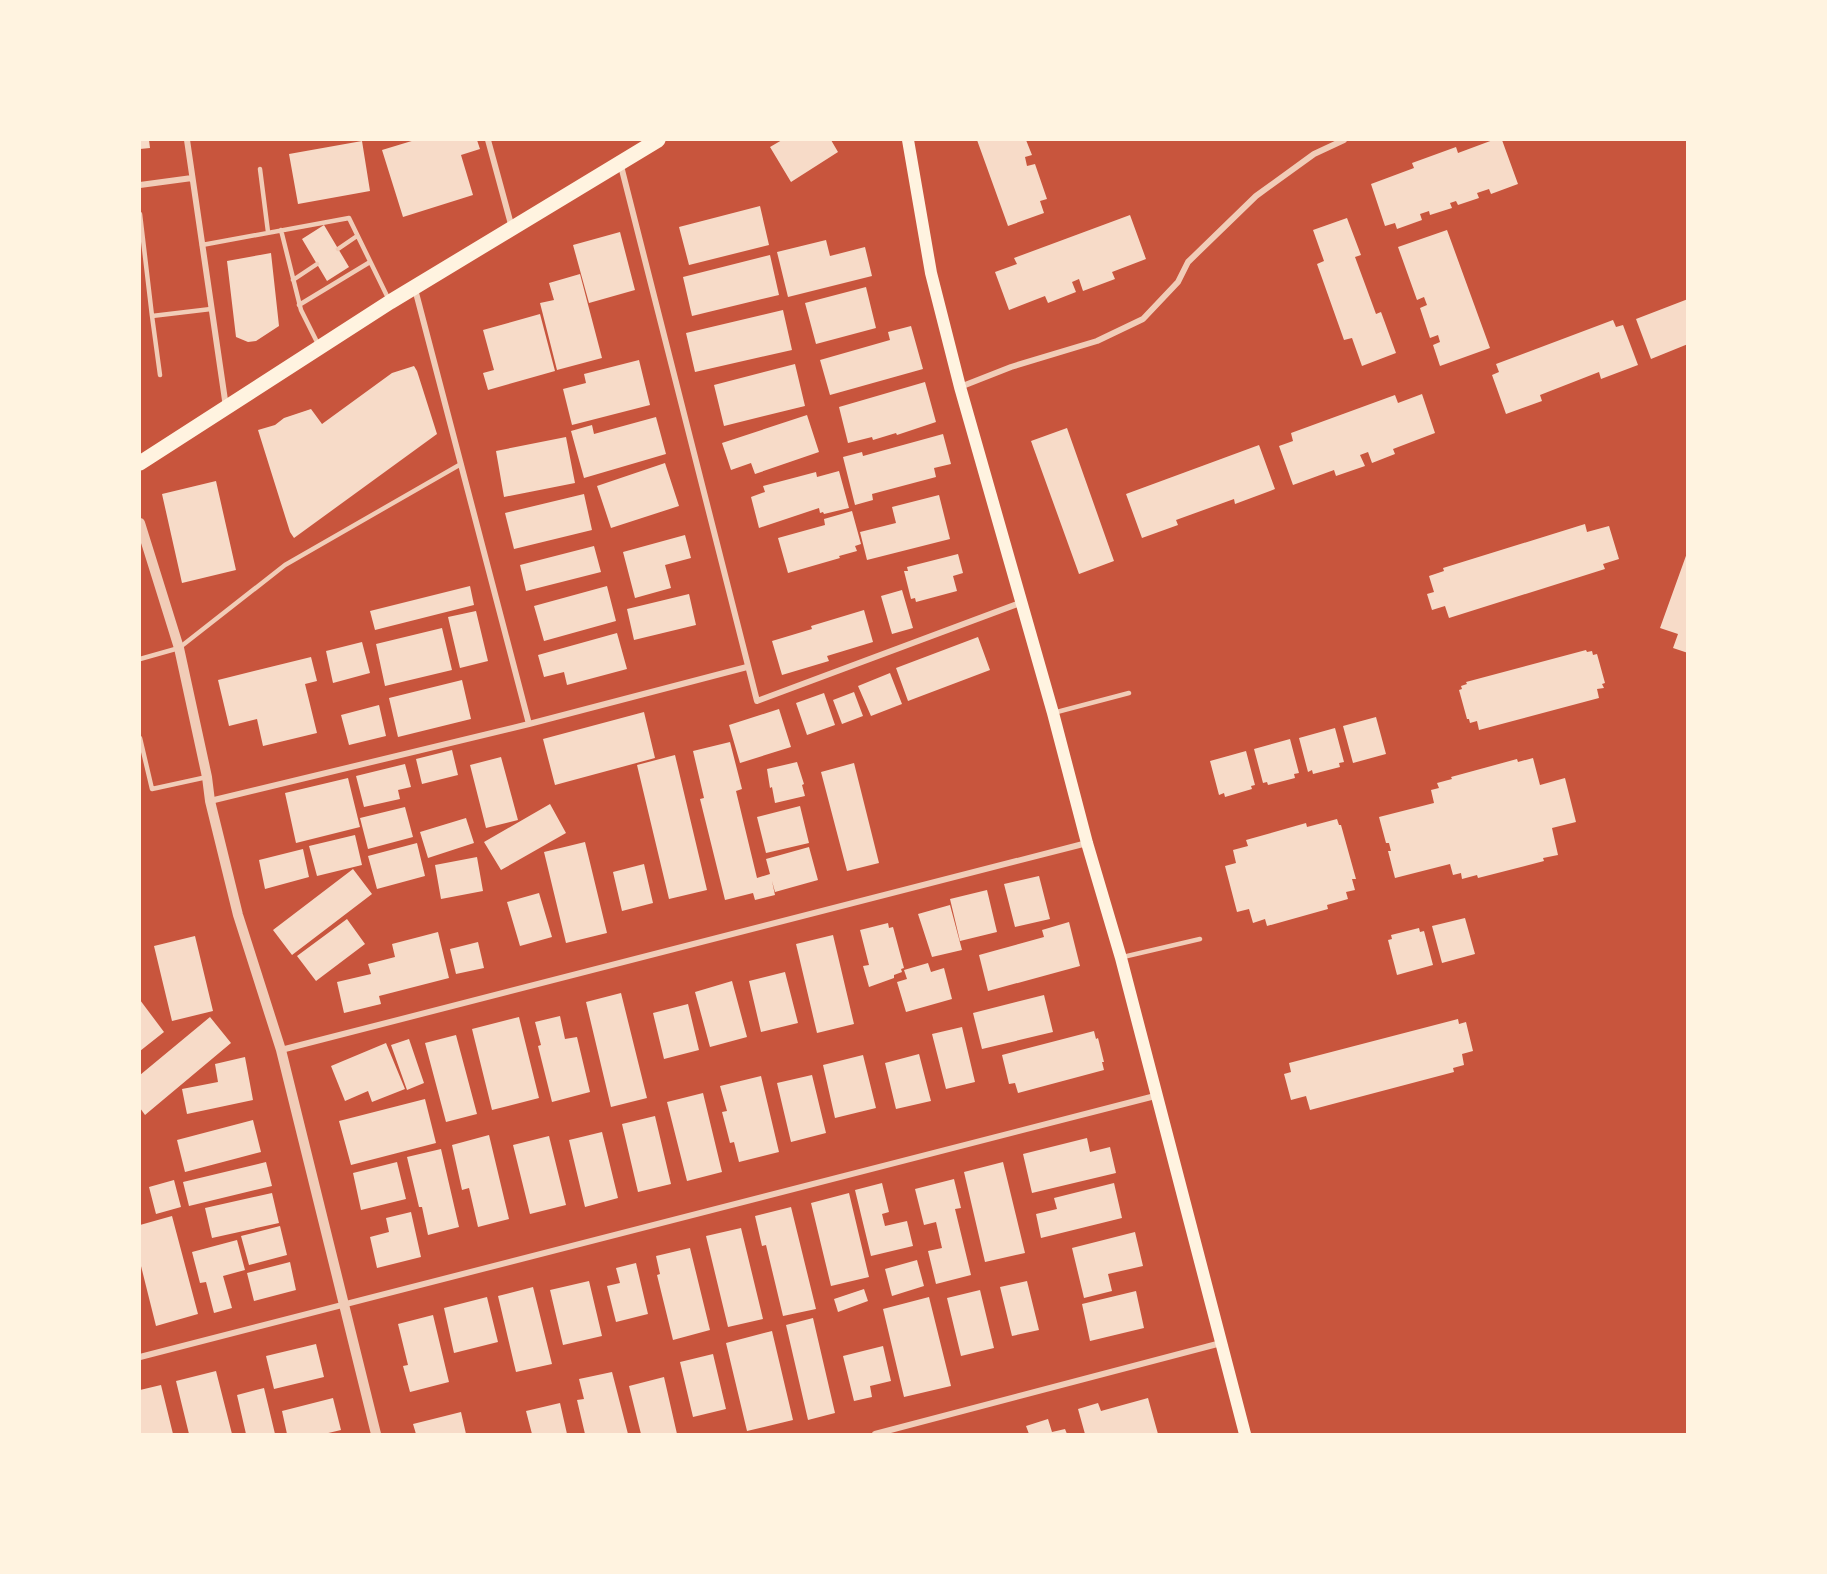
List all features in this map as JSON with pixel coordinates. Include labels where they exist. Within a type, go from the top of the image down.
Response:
[{"type":"main road","points":[[140,463],[390,302],[415,289],[658,140]]},
{"type":"main road","points":[[908,140],[931,273],[960,387],[1121,958],[1155,1096],[1245,1434]]},
{"type":"street","points":[[187,140],[226,407]]},
{"type":"street","points":[[488,140],[512,229]]},
{"type":"street","points":[[960,387],[1097,341],[1143,319],[1178,282],[1188,262],[1256,196],[1314,154],[1344,140]]},
{"type":"street","points":[[620,162],[757,701],[1020,603]]},
{"type":"street","points":[[140,185],[192,178]]},
{"type":"street","points":[[415,289],[529,724]]},
{"type":"street","points":[[140,523],[179,648],[207,777],[210,801],[238,915],[281,1050],[376,1434]]},
{"type":"street","points":[[210,801],[529,724],[747,667]]},
{"type":"street","points":[[281,1050],[1087,843]]},
{"type":"street","points":[[140,1357],[1155,1096]]},
{"type":"street","points":[[874,1434],[1222,1342]]},
{"type":"lane","points":[[260,169],[268,232]]},
{"type":"lane","points":[[140,214],[160,375]]},
{"type":"lane","points":[[202,245],[349,218],[390,302]]},
{"type":"lane","points":[[281,230],[299,305],[320,347]]},
{"type":"lane","points":[[338,249],[357,236]]},
{"type":"lane","points":[[299,305],[370,262]]},
{"type":"lane","points":[[293,280],[317,264]]},
{"type":"lane","points":[[152,316],[211,309]]},
{"type":"lane","points":[[140,659],[179,648],[285,565],[461,464]]},
{"type":"lane","points":[[1053,713],[1129,693]]},
{"type":"lane","points":[[140,738],[152,789],[207,777]]},
{"type":"lane","points":[[1121,958],[1200,939]]},
{"type":"building","points":[[140,140],[149,140],[150,148],[140,149]]},
{"type":"building","points":[[415,140],[477,140],[480,149],[461,155],[473,195],[403,217],[382,150]]},
{"type":"building","points":[[782,140],[831,140],[838,152],[791,182],[770,147]]},
{"type":"building","points":[[977,140],[1026,140],[1032,155],[1025,157],[1027,166],[1035,164],[1047,199],[1040,201],[1044,213],[1008,226]]},
{"type":"building","points":[[1493,140],[1502,140],[1518,184],[1491,194],[1489,189],[1477,193],[1479,198],[1458,205],[1456,201],[1450,203],[1452,208],[1430,215],[1429,211],[1420,214],[1422,220],[1397,229],[1395,223],[1385,226],[1371,184],[1414,168],[1412,163],[1456,147],[1458,153]]},
{"type":"building","points":[[362,141],[370,191],[298,204],[289,154]]},
{"type":"building","points":[[760,206],[769,245],[689,265],[679,227]]},
{"type":"building","points":[[1130,215],[1146,259],[1112,272],[1115,279],[1083,291],[1079,279],[1072,282],[1076,292],[1048,303],[1045,296],[1009,310],[995,272],[1017,264],[1014,258]]},
{"type":"building","points":[[1347,218],[1361,255],[1355,257],[1376,314],[1381,312],[1396,353],[1362,366],[1352,338],[1344,340],[1317,264],[1324,261],[1313,230]]},
{"type":"building","points":[[324,225],[349,267],[327,281],[302,239]]},
{"type":"building","points":[[1447,230],[1490,348],[1440,366],[1433,345],[1440,342],[1438,335],[1430,338],[1420,308],[1427,305],[1424,297],[1417,300],[1398,247]]},
{"type":"building","points":[[620,232],[635,290],[589,303],[573,245]]},
{"type":"building","points":[[826,240],[830,256],[865,247],[872,276],[788,297],[777,252]]},
{"type":"building","points":[[271,253],[279,326],[256,341],[248,342],[236,337],[227,261]]},
{"type":"building","points":[[770,255],[779,295],[692,316],[683,277]]},
{"type":"building","points":[[580,274],[602,358],[557,370],[540,303],[554,300],[549,283]]},
{"type":"building","points":[[866,287],[876,328],[816,344],[805,303]]},
{"type":"building","points":[[1688,299],[1688,344],[1651,359],[1636,319]]},
{"type":"building","points":[[783,310],[792,350],[695,372],[686,333]]},
{"type":"building","points":[[540,314],[555,371],[488,390],[483,373],[494,370],[483,330]]},
{"type":"building","points":[[1613,320],[1616,327],[1623,325],[1638,365],[1601,379],[1599,372],[1540,395],[1542,401],[1506,414],[1492,375],[1499,372],[1496,364]]},
{"type":"building","points":[[911,326],[923,369],[830,395],[820,360],[890,340],[888,332]]},
{"type":"building","points":[[639,360],[650,405],[572,425],[563,389],[586,383],[584,374]]},
{"type":"building","points":[[795,364],[805,406],[724,426],[714,385]]},
{"type":"building","points":[[414,366],[437,434],[294,538],[290,532],[258,430],[311,409],[322,424],[392,373]]},
{"type":"building","points":[[925,382],[936,422],[897,435],[896,433],[873,440],[872,437],[848,443],[839,407]]},
{"type":"building","points":[[1422,394],[1435,433],[1393,449],[1395,454],[1372,463],[1368,452],[1360,455],[1365,466],[1336,476],[1334,470],[1293,485],[1279,446],[1293,441],[1291,433],[1395,395],[1398,403]]},
{"type":"building","points":[[807,415],[819,452],[755,474],[751,463],[731,470],[722,443]]},
{"type":"building","points":[[656,417],[666,454],[584,478],[571,431],[592,425],[594,434]]},
{"type":"building","points":[[1067,428],[1114,561],[1079,574],[1031,441]]},
{"type":"building","points":[[943,434],[951,464],[934,468],[936,477],[872,494],[873,500],[855,505],[843,457],[862,452],[863,456]]},
{"type":"building","points":[[566,437],[575,483],[504,497],[496,451]]},
{"type":"building","points":[[1259,445],[1275,489],[1235,504],[1234,499],[1176,520],[1178,525],[1142,538],[1126,494]]},
{"type":"building","points":[[665,463],[679,506],[611,528],[597,486]]},
{"type":"building","points":[[839,471],[849,508],[824,514],[820,513],[819,508],[759,528],[751,497],[765,492],[763,486],[816,472],[817,477]]},
{"type":"building","points":[[216,481],[236,570],[182,583],[162,494]]},
{"type":"building","points":[[584,494],[592,530],[514,549],[505,513]]},
{"type":"building","points":[[939,495],[950,539],[867,560],[860,532],[896,523],[892,507]]},
{"type":"building","points":[[852,511],[861,544],[855,546],[857,551],[788,573],[778,538],[825,525],[824,519]]},
{"type":"building","points":[[1585,524],[1587,532],[1609,526],[1619,559],[1603,564],[1605,569],[1449,618],[1445,606],[1432,610],[1427,594],[1434,592],[1429,576],[1444,571],[1443,568]]},
{"type":"building","points":[[685,535],[691,558],[665,565],[671,588],[635,598],[623,552]]},
{"type":"building","points":[[594,546],[601,572],[526,591],[520,565]]},
{"type":"building","points":[[1687,553],[1688,653],[1673,648],[1678,634],[1660,628]]},
{"type":"building","points":[[958,554],[963,573],[953,576],[957,591],[916,602],[915,598],[911,599],[904,571],[908,571],[907,567]]},
{"type":"building","points":[[470,586],[474,605],[375,630],[370,611]]},
{"type":"building","points":[[607,586],[616,621],[544,641],[534,606]]},
{"type":"building","points":[[902,590],[913,628],[892,634],[881,596]]},
{"type":"building","points":[[689,594],[696,625],[634,640],[627,609]]},
{"type":"building","points":[[864,610],[873,642],[827,656],[829,661],[782,675],[772,641]]},
{"type":"building","points":[[476,611],[488,661],[460,668],[448,617]]},
{"type":"building","points":[[442,628],[452,670],[385,686],[376,644]]},
{"type":"building","points":[[617,633],[627,669],[567,685],[564,672],[544,677],[538,655]]},
{"type":"building","points":[[978,637],[990,670],[908,701],[896,668]]},
{"type":"building","points":[[362,642],[370,673],[333,683],[326,651]]},
{"type":"building","points":[[1586,650],[1587,652],[1592,651],[1593,655],[1597,654],[1605,683],[1602,684],[1604,688],[1597,689],[1599,698],[1479,730],[1477,721],[1470,723],[1467,719],[1459,690],[1462,689],[1461,686],[1467,684],[1466,682]]},
{"type":"building","points":[[311,657],[317,681],[305,684],[317,733],[263,746],[257,719],[229,726],[218,680]]},
{"type":"building","points":[[890,673],[902,704],[871,716],[858,686]]},
{"type":"building","points":[[462,680],[471,719],[398,737],[389,698]]},
{"type":"building","points":[[854,692],[863,716],[842,724],[833,700]]},
{"type":"building","points":[[824,693],[835,725],[807,735],[796,703]]},
{"type":"building","points":[[379,705],[386,736],[349,745],[341,715]]},
{"type":"building","points":[[779,709],[791,747],[740,763],[729,725]]},
{"type":"building","points":[[644,712],[655,758],[555,785],[543,739]]},
{"type":"building","points":[[1376,717],[1386,754],[1353,763],[1343,726]]},
{"type":"building","points":[[1335,728],[1344,762],[1339,763],[1340,767],[1313,774],[1312,770],[1308,772],[1299,738]]},
{"type":"building","points":[[1290,739],[1299,773],[1294,774],[1295,778],[1268,785],[1267,782],[1263,783],[1254,749]]},
{"type":"building","points":[[730,742],[742,789],[736,791],[757,878],[770,874],[766,859],[809,847],[818,880],[775,892],[772,881],[775,895],[755,900],[753,893],[725,900],[700,799],[704,798],[693,751]]},
{"type":"building","points":[[452,750],[458,775],[422,784],[416,759]]},
{"type":"building","points":[[1246,751],[1255,785],[1251,786],[1252,789],[1225,797],[1224,793],[1219,795],[1210,761]]},
{"type":"building","points":[[675,755],[707,890],[669,899],[637,765]]},
{"type":"building","points":[[501,757],[518,820],[486,828],[470,765]]},
{"type":"building","points":[[1533,758],[1540,785],[1565,778],[1576,822],[1552,828],[1558,855],[1543,858],[1544,861],[1478,878],[1477,875],[1462,879],[1461,873],[1453,875],[1450,864],[1395,878],[1388,851],[1391,851],[1389,843],[1386,843],[1379,817],[1434,803],[1431,790],[1439,788],[1437,783],[1452,779],[1451,777],[1517,759],[1518,762]]},
{"type":"building","points":[[797,762],[805,796],[775,803],[767,769]]},
{"type":"building","points":[[854,763],[879,863],[847,871],[821,772]]},
{"type":"building","points":[[405,764],[411,787],[398,790],[400,799],[364,807],[356,776]]},
{"type":"building","points":[[348,778],[360,827],[296,843],[285,793]]},
{"type":"building","points":[[550,804],[566,833],[501,870],[484,842]]},
{"type":"building","points":[[800,806],[809,843],[766,853],[757,817]]},
{"type":"building","points":[[405,807],[413,837],[368,849],[360,818]]},
{"type":"building","points":[[466,818],[474,843],[428,858],[420,832]]},
{"type":"building","points":[[1337,819],[1341,825],[1356,879],[1352,879],[1355,890],[1346,892],[1348,899],[1327,905],[1328,909],[1267,926],[1265,919],[1253,923],[1249,909],[1237,912],[1225,866],[1236,863],[1233,850],[1248,846],[1246,840],[1306,823],[1307,827]]},
{"type":"building","points":[[355,835],[362,865],[317,876],[309,846]]},
{"type":"building","points":[[585,842],[607,933],[566,943],[544,852]]},
{"type":"building","points":[[417,843],[425,876],[377,889],[368,856]]},
{"type":"building","points":[[303,849],[309,877],[265,889],[259,860]]},
{"type":"building","points":[[477,857],[483,891],[441,899],[435,865]]},
{"type":"building","points":[[644,864],[653,903],[622,911],[613,872]]},
{"type":"building","points":[[353,869],[372,894],[292,955],[273,930]]},
{"type":"building","points":[[1039,876],[1050,919],[1015,927],[1004,884]]},
{"type":"building","points":[[987,890],[997,932],[960,941],[950,899]]},
{"type":"building","points":[[539,893],[552,937],[520,946],[507,902]]},
{"type":"building","points":[[950,905],[962,950],[932,957],[918,914]]},
{"type":"building","points":[[1465,918],[1475,954],[1442,963],[1432,926]]},
{"type":"building","points":[[347,919],[365,944],[316,981],[297,956]]},
{"type":"building","points":[[1069,922],[1080,966],[988,991],[979,955],[1044,937],[1042,930]]},
{"type":"building","points":[[888,923],[889,928],[893,927],[904,968],[901,969],[902,972],[894,975],[894,978],[869,987],[863,966],[869,965],[860,930]]},
{"type":"building","points":[[1419,928],[1420,932],[1424,931],[1433,965],[1397,975],[1388,940],[1392,939],[1391,935]]},
{"type":"building","points":[[438,932],[449,978],[379,996],[381,1004],[344,1013],[337,982],[371,974],[368,964],[395,957],[392,944]]},
{"type":"building","points":[[833,935],[854,1024],[817,1033],[796,944]]},
{"type":"building","points":[[195,936],[213,1011],[172,1021],[154,946]]},
{"type":"building","points":[[478,942],[484,968],[456,974],[450,949]]},
{"type":"building","points":[[928,963],[931,972],[944,968],[952,999],[906,1012],[897,982],[907,979],[904,970]]},
{"type":"building","points":[[785,972],[798,1023],[761,1032],[749,981]]},
{"type":"building","points":[[732,981],[747,1037],[710,1047],[695,992]]},
{"type":"building","points":[[621,993],[647,1098],[611,1107],[586,1002]]},
{"type":"building","points":[[1044,995],[1053,1032],[982,1049],[973,1013]]},
{"type":"building","points":[[140,1000],[164,1032],[140,1051]]},
{"type":"building","points":[[688,1004],[699,1050],[664,1059],[653,1013]]},
{"type":"building","points":[[560,1016],[565,1039],[577,1037],[590,1092],[552,1102],[538,1046],[541,1045],[535,1022]]},
{"type":"building","points":[[210,1017],[231,1043],[145,1115],[140,1108],[140,1075]]},
{"type":"building","points":[[519,1017],[539,1098],[492,1110],[472,1029]]},
{"type":"building","points":[[1458,1019],[1459,1024],[1466,1022],[1473,1051],[1462,1054],[1464,1065],[1453,1068],[1454,1072],[1310,1110],[1306,1096],[1291,1100],[1284,1074],[1291,1072],[1289,1063]]},
{"type":"building","points":[[962,1027],[975,1082],[946,1089],[932,1034]]},
{"type":"building","points":[[1094,1031],[1096,1039],[1098,1038],[1104,1070],[1018,1093],[1015,1083],[1009,1084],[1002,1055]]},
{"type":"building","points":[[456,1035],[477,1114],[446,1122],[425,1043]]},
{"type":"building","points":[[409,1039],[424,1083],[407,1090],[391,1045]]},
{"type":"building","points":[[386,1043],[405,1089],[372,1102],[368,1091],[345,1101],[331,1066]]},
{"type":"building","points":[[919,1054],[931,1101],[896,1109],[885,1063]]},
{"type":"building","points":[[863,1055],[876,1108],[835,1118],[823,1065]]},
{"type":"building","points":[[245,1057],[253,1100],[187,1114],[182,1089],[218,1082],[215,1064]]},
{"type":"building","points":[[812,1075],[826,1133],[791,1142],[777,1083]]},
{"type":"building","points":[[761,1076],[779,1152],[739,1162],[734,1142],[730,1143],[722,1112],[727,1111],[720,1086]]},
{"type":"building","points":[[703,1093],[722,1172],[687,1181],[667,1102]]},
{"type":"building","points":[[425,1099],[436,1143],[351,1165],[339,1121]]},
{"type":"building","points":[[655,1116],[671,1184],[638,1192],[622,1124]]},
{"type":"building","points":[[253,1120],[261,1152],[185,1172],[177,1140]]},
{"type":"building","points":[[602,1132],[618,1198],[585,1207],[569,1140]]},
{"type":"building","points":[[489,1135],[509,1219],[478,1227],[469,1188],[462,1190],[452,1145]]},
{"type":"building","points":[[549,1136],[566,1205],[530,1214],[513,1145]]},
{"type":"building","points":[[1087,1138],[1090,1152],[1110,1147],[1116,1173],[1032,1193],[1023,1154]]},
{"type":"building","points":[[441,1149],[459,1227],[428,1235],[407,1157]]},
{"type":"building","points":[[266,1162],[272,1186],[189,1206],[183,1182]]},
{"type":"building","points":[[397,1162],[406,1199],[361,1210],[353,1173]]},
{"type":"building","points":[[1003,1162],[1025,1253],[985,1262],[964,1172]]},
{"type":"building","points":[[954,1179],[961,1208],[955,1209],[971,1275],[936,1284],[928,1251],[942,1248],[936,1222],[924,1225],[915,1189]]},
{"type":"building","points":[[174,1180],[181,1207],[156,1214],[149,1187]]},
{"type":"building","points":[[882,1183],[889,1212],[882,1214],[885,1226],[907,1221],[913,1246],[871,1256],[855,1190]]},
{"type":"building","points":[[1114,1183],[1122,1218],[1041,1238],[1036,1214],[1057,1209],[1054,1198]]},
{"type":"building","points":[[272,1193],[279,1223],[212,1238],[205,1208]]},
{"type":"building","points":[[849,1193],[869,1277],[831,1286],[811,1203]]},
{"type":"building","points":[[791,1207],[816,1309],[783,1316],[766,1245],[762,1246],[755,1216]]},
{"type":"building","points":[[411,1212],[421,1257],[377,1268],[370,1237],[389,1232],[386,1218]]},
{"type":"building","points":[[172,1216],[198,1314],[156,1326],[140,1262],[140,1225]]},
{"type":"building","points":[[280,1226],[287,1255],[249,1265],[241,1236]]},
{"type":"building","points":[[741,1228],[763,1319],[728,1327],[706,1236]]},
{"type":"building","points":[[1135,1232],[1143,1266],[1108,1274],[1112,1291],[1084,1298],[1072,1248]]},
{"type":"building","points":[[237,1240],[245,1270],[223,1276],[232,1308],[214,1313],[206,1282],[200,1283],[192,1252]]},
{"type":"building","points":[[690,1248],[710,1330],[673,1340],[657,1275],[660,1274],[656,1256]]},
{"type":"building","points":[[917,1260],[924,1286],[892,1296],[885,1269]]},
{"type":"building","points":[[290,1262],[296,1290],[254,1301],[247,1273]]},
{"type":"building","points":[[636,1263],[648,1314],[616,1322],[607,1286],[620,1283],[616,1268]]},
{"type":"building","points":[[589,1281],[602,1336],[563,1345],[550,1290]]},
{"type":"building","points":[[1027,1281],[1039,1330],[1012,1336],[1000,1287]]},
{"type":"building","points":[[533,1287],[552,1364],[516,1372],[498,1296]]},
{"type":"building","points":[[864,1289],[868,1301],[838,1312],[834,1299]]},
{"type":"building","points":[[980,1290],[994,1348],[961,1356],[947,1298]]},
{"type":"building","points":[[1136,1291],[1144,1328],[1090,1341],[1082,1304]]},
{"type":"building","points":[[487,1297],[498,1342],[454,1353],[444,1308]]},
{"type":"building","points":[[929,1297],[951,1386],[904,1397],[883,1309]]},
{"type":"building","points":[[433,1315],[449,1382],[410,1392],[403,1366],[408,1365],[398,1324]]},
{"type":"building","points":[[813,1318],[835,1413],[808,1420],[786,1325]]},
{"type":"building","points":[[772,1331],[793,1420],[747,1431],[726,1343]]},
{"type":"building","points":[[316,1344],[324,1377],[274,1389],[266,1356]]},
{"type":"building","points":[[883,1346],[891,1381],[870,1386],[872,1397],[854,1401],[843,1356]]},
{"type":"building","points":[[713,1354],[726,1409],[693,1417],[680,1362]]},
{"type":"building","points":[[216,1371],[232,1434],[189,1434],[176,1381]]},
{"type":"building","points":[[612,1372],[628,1434],[585,1434],[577,1400],[584,1399],[579,1379]]},
{"type":"building","points":[[664,1377],[677,1434],[641,1434],[629,1386]]},
{"type":"building","points":[[161,1385],[173,1434],[140,1434],[140,1390]]},
{"type":"building","points":[[264,1388],[275,1434],[246,1434],[237,1395]]},
{"type":"building","points":[[333,1398],[341,1430],[324,1434],[287,1434],[282,1411]]},
{"type":"building","points":[[1148,1398],[1158,1434],[1085,1434],[1078,1409],[1098,1403],[1101,1411]]},
{"type":"building","points":[[560,1403],[567,1434],[532,1434],[526,1411]]},
{"type":"building","points":[[461,1412],[466,1434],[416,1434],[413,1424]]},
{"type":"building","points":[[1048,1419],[1052,1432],[1065,1429],[1067,1434],[1029,1434],[1026,1426]]}]
